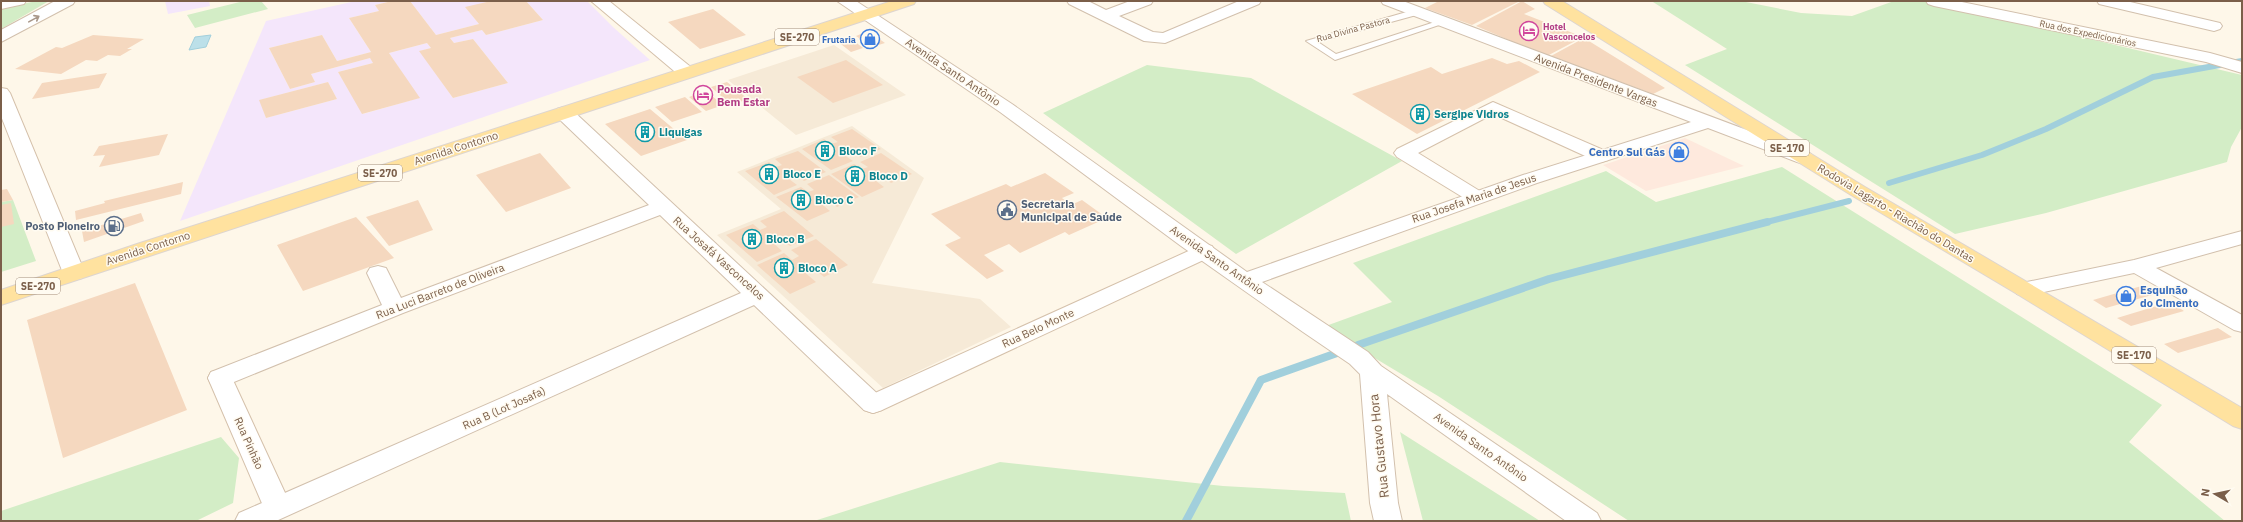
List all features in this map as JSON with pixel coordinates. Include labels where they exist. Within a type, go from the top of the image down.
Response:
[{"type":"main road","name":"Avenida Contorno","points":[[74,273],[686,72],[908,1]]},
{"type":"main road","name":"Rodovia Lagarto - Riachão do Dantas","points":[[1551,1],[1804,158],[2242,420]]},
{"type":"main road","name":"SE-270","points":[[1,298],[74,273]]},
{"type":"street","points":[[1,4],[18,1]]},
{"type":"street","points":[[1,37],[67,1]]},
{"type":"street","points":[[599,1],[686,72]]},
{"type":"street","name":"Avenida Santo Antônio","points":[[845,1],[936,59],[1006,108],[1311,327],[1359,358],[1372,372],[1587,521]]},
{"type":"street","points":[[1075,1],[1150,37],[1161,39],[1253,1]]},
{"type":"street","points":[[1106,16],[1145,1]]},
{"type":"street","name":"Avenida Presidente Vargas","points":[[1389,1],[1414,7],[1444,22],[1706,123],[1804,158]]},
{"type":"street","name":"Rua dos Expedicionários","points":[[1934,1],[2210,58],[2242,68]]},
{"type":"street","points":[[2105,1],[2214,26]]},
{"type":"street","points":[[1,93],[74,273]]},
{"type":"street","points":[[1476,198],[1404,153],[1493,107],[1601,156]]},
{"type":"street","name":"Rua Josafá Vasconcelos","points":[[564,113],[662,207],[758,294],[873,404]]},
{"type":"street","name":"Rua Josefa Maria de Jesus","points":[[1245,280],[1476,198],[1706,123]]},
{"type":"street","name":"Rua Luci Barreto de Oliveira","points":[[220,378],[395,308],[662,207]]},
{"type":"street","points":[[2025,289],[2137,266],[2242,237]]},
{"type":"street","name":"Rua Belo Monte","points":[[873,404],[1204,251]]},
{"type":"street","points":[[2137,266],[2242,325]]},
{"type":"street","points":[[378,273],[395,308]]},
{"type":"street","name":"Rua B (Lot Josafa)","points":[[249,521],[758,294]]},
{"type":"street","name":"Rua Gustavo Hora","points":[[1372,372],[1388,521]]},
{"type":"street","name":"Rua Pinhão","points":[[220,378],[278,508]]},
{"type":"lane","name":"Rua Divina Pastora","points":[[1414,7],[1311,41],[1336,57],[1444,22]]},
{"type":"shaded area","points":[[165,1],[209,1],[210,6],[168,14]]},
{"type":"shaded area","points":[[356,1],[392,1],[375,5],[379,11],[349,18],[371,52],[337,61],[322,35],[269,48],[290,89],[315,82],[311,74],[370,58],[373,63],[338,72],[363,114],[419,98],[389,53],[427,43],[431,48],[420,51],[453,98],[508,83],[473,39],[454,43],[450,38],[482,30],[486,35],[543,20],[526,1],[587,1],[613,27],[650,60],[180,221],[266,21]],"holes":[[[328,82],[337,99],[266,118],[260,100]]]},
{"type":"shaded area","points":[[410,1],[491,1],[466,8],[479,24],[436,35]]},
{"type":"shaded area","points":[[834,45],[906,95],[796,135],[728,80]]},
{"type":"shaded area","points":[[852,126],[924,178],[872,283],[980,299],[1011,327],[883,388],[717,235],[781,209],[737,172]]},
{"type":"shaded area","name":"Centro Sul Gás","points":[[1685,138],[1744,166],[1646,191],[1603,165]]},
{"type":"green space","points":[[37,1],[49,1],[1,29],[1,8]]},
{"type":"green space","points":[[244,1],[261,1],[268,9],[195,28],[187,15]]},
{"type":"green space","points":[[1741,1],[1801,13],[1852,16],[1894,1],[1930,1],[2242,75],[2242,127],[2231,147],[2227,162],[2046,213],[1955,234],[1685,65],[1727,49],[1653,2]]},
{"type":"green space","points":[[1147,65],[1251,78],[1402,161],[1236,254],[1043,113]]},
{"type":"green space","points":[[1782,167],[2162,405],[2129,442],[2225,521],[1629,521],[1438,396],[1323,327],[1392,302],[1353,263],[1606,171],[1656,202]]},
{"type":"green space","points":[[13,200],[36,261],[1,272],[1,202]]},
{"type":"green space","points":[[1400,432],[1540,521],[1423,521]]},
{"type":"green space","points":[[221,437],[239,458],[233,503],[196,521],[1,521],[1,511]]},
{"type":"green space","points":[[1000,462],[1223,486],[1345,493],[1351,521],[814,521]]},
{"type":"water","points":[[211,35],[206,47],[189,50],[195,37]]},
{"type":"building","points":[[392,1],[410,1],[436,35],[479,24],[465,7],[491,1],[526,1],[543,20],[486,35],[482,30],[450,38],[454,43],[473,39],[508,83],[453,98],[419,51],[431,48],[427,43],[389,53],[420,98],[362,114],[338,72],[373,63],[370,58],[311,74],[315,82],[290,89],[269,48],[322,35],[337,61],[371,52],[349,18],[379,11],[375,5]]},
{"type":"building","points":[[1439,1],[1520,1],[1472,25],[1425,8]]},
{"type":"building","name":"Hotel Vasconcelos","points":[[1522,1],[1535,9],[1524,14],[1583,37],[1547,56],[1476,26]]},
{"type":"building","points":[[713,9],[746,35],[700,49],[668,22]]},
{"type":"building","name":"Frutaria","points":[[868,31],[885,43],[872,47],[856,36]]},
{"type":"building","points":[[93,35],[144,39],[127,49],[132,49],[120,56],[108,55],[97,61],[86,60],[61,74],[15,69],[56,47],[62,48]]},
{"type":"building","points":[[849,37],[863,48],[851,52],[837,41]]},
{"type":"building","points":[[1584,38],[1665,88],[1653,94],[1551,56]]},
{"type":"building","name":"Sergipe Vidros","points":[[1492,58],[1507,64],[1519,61],[1540,72],[1417,134],[1352,94],[1431,67],[1442,74]]},
{"type":"building","points":[[846,60],[883,85],[833,103],[797,77]]},
{"type":"building","points":[[107,73],[99,88],[32,99],[42,83]]},
{"type":"building","points":[[328,82],[337,99],[266,118],[259,100]]},
{"type":"building","points":[[727,82],[748,99],[731,105],[711,87]]},
{"type":"building","points":[[706,91],[723,105],[706,111],[689,97]]},
{"type":"building","points":[[685,97],[702,112],[672,122],[655,107]]},
{"type":"building","name":"Liquigas","points":[[650,109],[687,140],[641,156],[605,124]]},
{"type":"building","name":"Bloco F","points":[[852,129],[881,149],[860,157],[849,150],[841,153],[853,161],[831,170],[802,149],[824,139],[831,144],[838,142],[831,137]]},
{"type":"building","points":[[168,134],[159,155],[99,167],[105,155],[93,156],[99,146]]},
{"type":"building","name":"Bloco E","points":[[798,151],[826,172],[804,181],[793,173],[785,176],[797,185],[774,195],[745,171],[769,162],[776,167],[782,165],[775,159]]},
{"type":"building","points":[[540,153],[571,188],[506,212],[476,175]]},
{"type":"building","name":"Bloco D","points":[[881,153],[912,174],[891,183],[880,175],[872,178],[884,187],[862,197],[831,174],[854,164],[862,169],[868,167],[860,162]]},
{"type":"building","points":[[1045,173],[1074,193],[1062,198],[1071,205],[1082,200],[1107,218],[1069,235],[1065,232],[1020,253],[1009,244],[984,255],[1004,271],[987,279],[945,245],[961,238],[931,214],[1006,184],[1011,187]]},
{"type":"building","name":"Bloco C","points":[[829,175],[859,197],[837,207],[826,198],[818,201],[830,211],[807,221],[776,197],[801,187],[808,192],[814,190],[807,184]]},
{"type":"building","points":[[183,182],[181,194],[76,220],[75,211],[105,203],[104,201]]},
{"type":"building","points":[[7,189],[13,200],[1,202],[1,190]]},
{"type":"building","points":[[418,200],[433,230],[389,246],[366,217]]},
{"type":"building","points":[[11,203],[14,224],[1,227],[1,205]]},
{"type":"building","name":"Bloco B","points":[[784,211],[814,236],[790,246],[779,237],[770,240],[782,251],[757,262],[726,235],[753,224],[760,230],[767,227],[760,221]]},
{"type":"building","name":"Posto Pioneiro","points":[[141,213],[144,221],[84,242],[82,231]]},
{"type":"building","points":[[356,217],[394,258],[303,291],[277,245]]},
{"type":"building","name":"Bloco A","points":[[816,239],[848,265],[824,277],[811,266],[802,270],[816,282],[790,294],[757,265],[784,253],[792,260],[799,256],[791,250]]},
{"type":"building","points":[[135,283],[187,410],[63,458],[27,320]]},
{"type":"building","name":"Esquinão do Cimento","points":[[2145,285],[2159,293],[2106,308],[2093,300]]},
{"type":"building","points":[[2170,302],[2184,311],[2131,326],[2117,318]]},
{"type":"building","points":[[2218,328],[2232,337],[2178,353],[2164,344]]},
{"type":"waterway","points":[[1889,183],[1982,155],[2046,129],[2153,77],[2242,61]]},
{"type":"waterway","points":[[1763,223],[1849,201]]},
{"type":"waterway","points":[[1358,345],[1549,279],[1767,222]]},
{"type":"waterway","points":[[1186,521],[1261,380],[1337,353]]},
{"type":"place","name":"Hotel Vasconcelos","points":[[1529,31]]},
{"type":"place","name":"Frutaria","points":[[870,39]]},
{"type":"place","name":"Pousada Bem Estar","points":[[703,95]]},
{"type":"place","name":"Sergipe Vidros","points":[[1420,114]]},
{"type":"place","name":"Liquigas","points":[[645,132]]},
{"type":"place","name":"Bloco F","points":[[825,151]]},
{"type":"place","name":"Centro Sul Gás","points":[[1679,152]]},
{"type":"place","name":"Bloco E","points":[[769,174]]},
{"type":"place","name":"Bloco D","points":[[855,176]]},
{"type":"place","name":"Bloco C","points":[[801,200]]},
{"type":"place","name":"Secretaria Municipal de Saúde","points":[[1007,210]]},
{"type":"place","name":"Posto Pioneiro","points":[[114,226]]},
{"type":"place","name":"Bloco B","points":[[752,239]]},
{"type":"place","name":"Bloco A","points":[[784,268]]},
{"type":"place","name":"Esquinão do Cimento","points":[[2126,296]]}]
